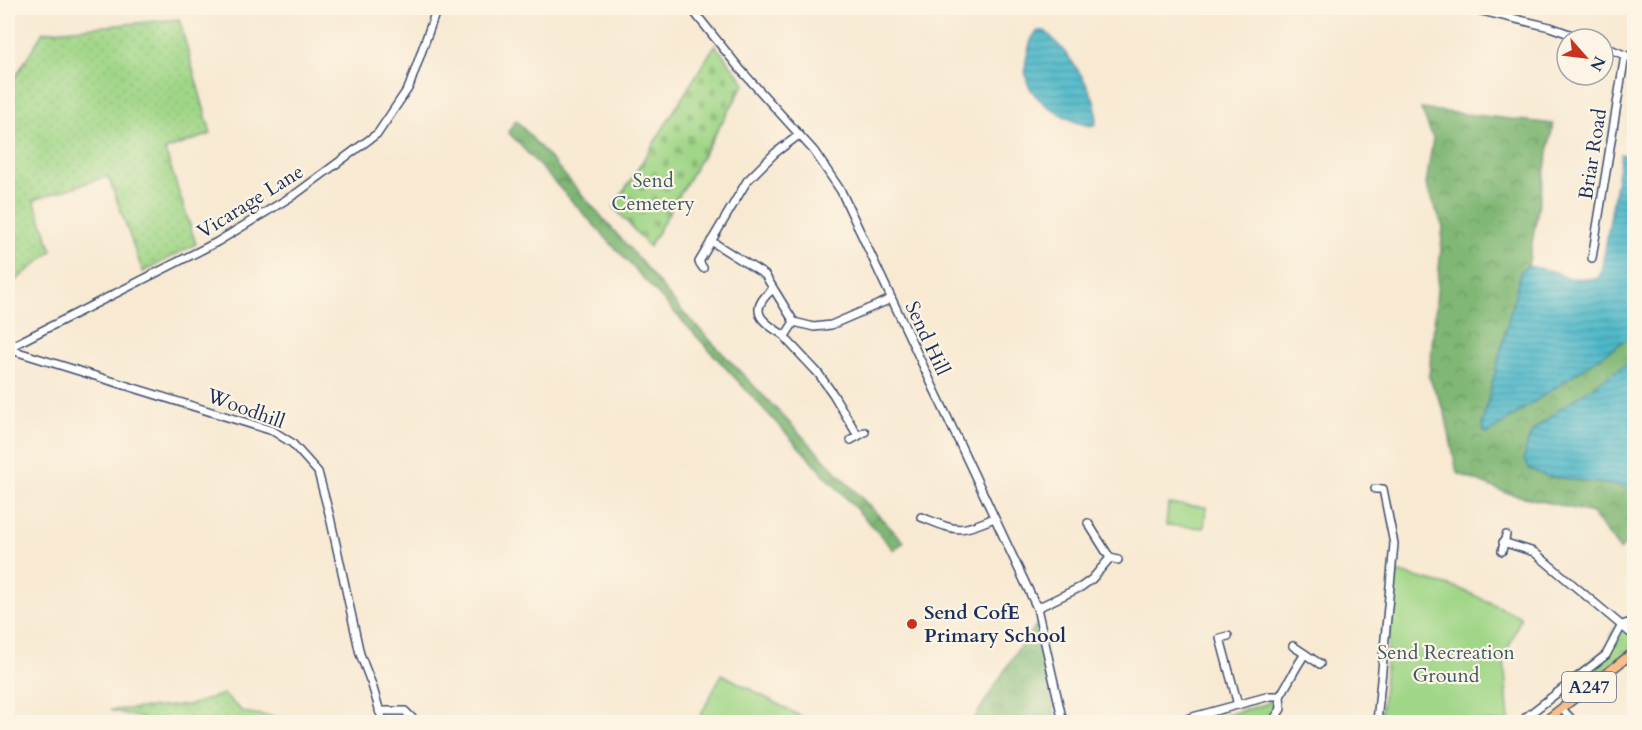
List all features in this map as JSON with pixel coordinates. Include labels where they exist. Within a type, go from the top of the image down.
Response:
[{"type":"main road","name":"A247","points":[[1544,723],[1635,652]]},
{"type":"street","name":"Vicarage Lane","points":[[8,349],[217,242],[297,193],[378,133],[409,87],[437,8]]},
{"type":"street","name":"Send Hill","points":[[691,8],[740,69],[814,151],[841,191],[994,518],[1043,607],[1063,723]]},
{"type":"street","points":[[1469,8],[1555,29]]},
{"type":"street","points":[[1615,50],[1635,58]]},
{"type":"street","name":"Briar Road","points":[[1592,258],[1625,54]]},
{"type":"street","points":[[703,268],[699,262],[747,182],[761,166],[799,135]]},
{"type":"street","points":[[711,241],[760,270],[794,322],[814,327],[831,325],[891,298]]},
{"type":"street","points":[[773,289],[762,298],[758,306],[760,316],[772,328],[785,336],[818,373],[858,436]]},
{"type":"street","points":[[785,336],[794,322]]},
{"type":"street","name":"Woodhill","points":[[8,349],[273,431],[292,442],[318,472],[360,654],[383,723]]},
{"type":"street","points":[[1375,489],[1383,489],[1394,544],[1377,723]]},
{"type":"street","points":[[921,517],[961,530],[969,530],[994,518]]},
{"type":"street","points":[[1043,607],[1082,587],[1114,559],[1088,523]]},
{"type":"street","points":[[1502,551],[1505,539],[1534,552],[1635,636]]},
{"type":"street","points":[[1523,723],[1526,717],[1606,655],[1622,625],[1635,621]]},
{"type":"street","points":[[1220,638],[1238,705]]},
{"type":"street","points":[[1293,646],[1320,664]]},
{"type":"street","points":[[1272,723],[1281,709],[1280,696],[1305,654]]},
{"type":"street","points":[[1185,723],[1188,718],[1270,696],[1280,696]]},
{"type":"street","points":[[1562,709],[1574,723]]},
{"type":"street","points":[[379,711],[405,711],[416,723]]},
{"type":"green space","points":[[179,19],[211,134],[165,150],[196,244],[143,272],[108,176],[34,200],[52,251],[8,287],[8,89],[43,32]]},
{"type":"green space","name":"Send Cemetery","points":[[715,45],[745,83],[649,247],[614,207]]},
{"type":"green space","points":[[1421,109],[1553,124],[1528,266],[1521,272],[1482,424],[1487,434],[1634,334],[1634,359],[1542,423],[1533,431],[1527,444],[1546,476],[1634,488],[1634,548],[1627,542],[1620,550],[1592,513],[1507,493],[1457,473],[1445,413],[1429,377],[1443,227],[1426,185],[1433,138]]},
{"type":"green space","points":[[516,120],[680,309],[904,542],[894,550],[508,132]]},
{"type":"green space","points":[[1168,504],[1206,507],[1204,528],[1166,525]]},
{"type":"green space","name":"Send Recreation Ground","points":[[1396,572],[1458,588],[1521,617],[1504,659],[1509,722],[1380,722]]},
{"type":"green space","points":[[1634,619],[1634,647],[1600,674],[1582,683],[1572,676],[1605,650],[1620,621]]},
{"type":"green space","points":[[1038,623],[1056,722],[976,722],[974,719],[1018,649]]},
{"type":"green space","points":[[722,674],[811,722],[697,722]]},
{"type":"green space","points":[[223,694],[243,712],[307,722],[155,722],[110,710],[190,705]]},
{"type":"green space","points":[[1272,699],[1277,704],[1276,711],[1267,722],[1197,722],[1202,717],[1216,718],[1266,704]]},
{"type":"green space","points":[[377,716],[378,722],[329,722]]},
{"type":"water","points":[[1038,31],[1045,31],[1053,39],[1081,75],[1094,103],[1096,115],[1094,126],[1076,122],[1056,112],[1039,99],[1028,84],[1025,72],[1026,60],[1031,40]]},
{"type":"water","points":[[1621,154],[1634,158],[1634,334],[1487,434],[1482,424],[1521,271],[1528,266],[1556,272],[1567,278],[1597,279],[1601,273]]},
{"type":"water","points":[[1634,359],[1634,488],[1546,476],[1529,469],[1524,459],[1533,431],[1560,409]]},
{"type":"place","name":"Send CofE Primary School","points":[[912,624]]}]
